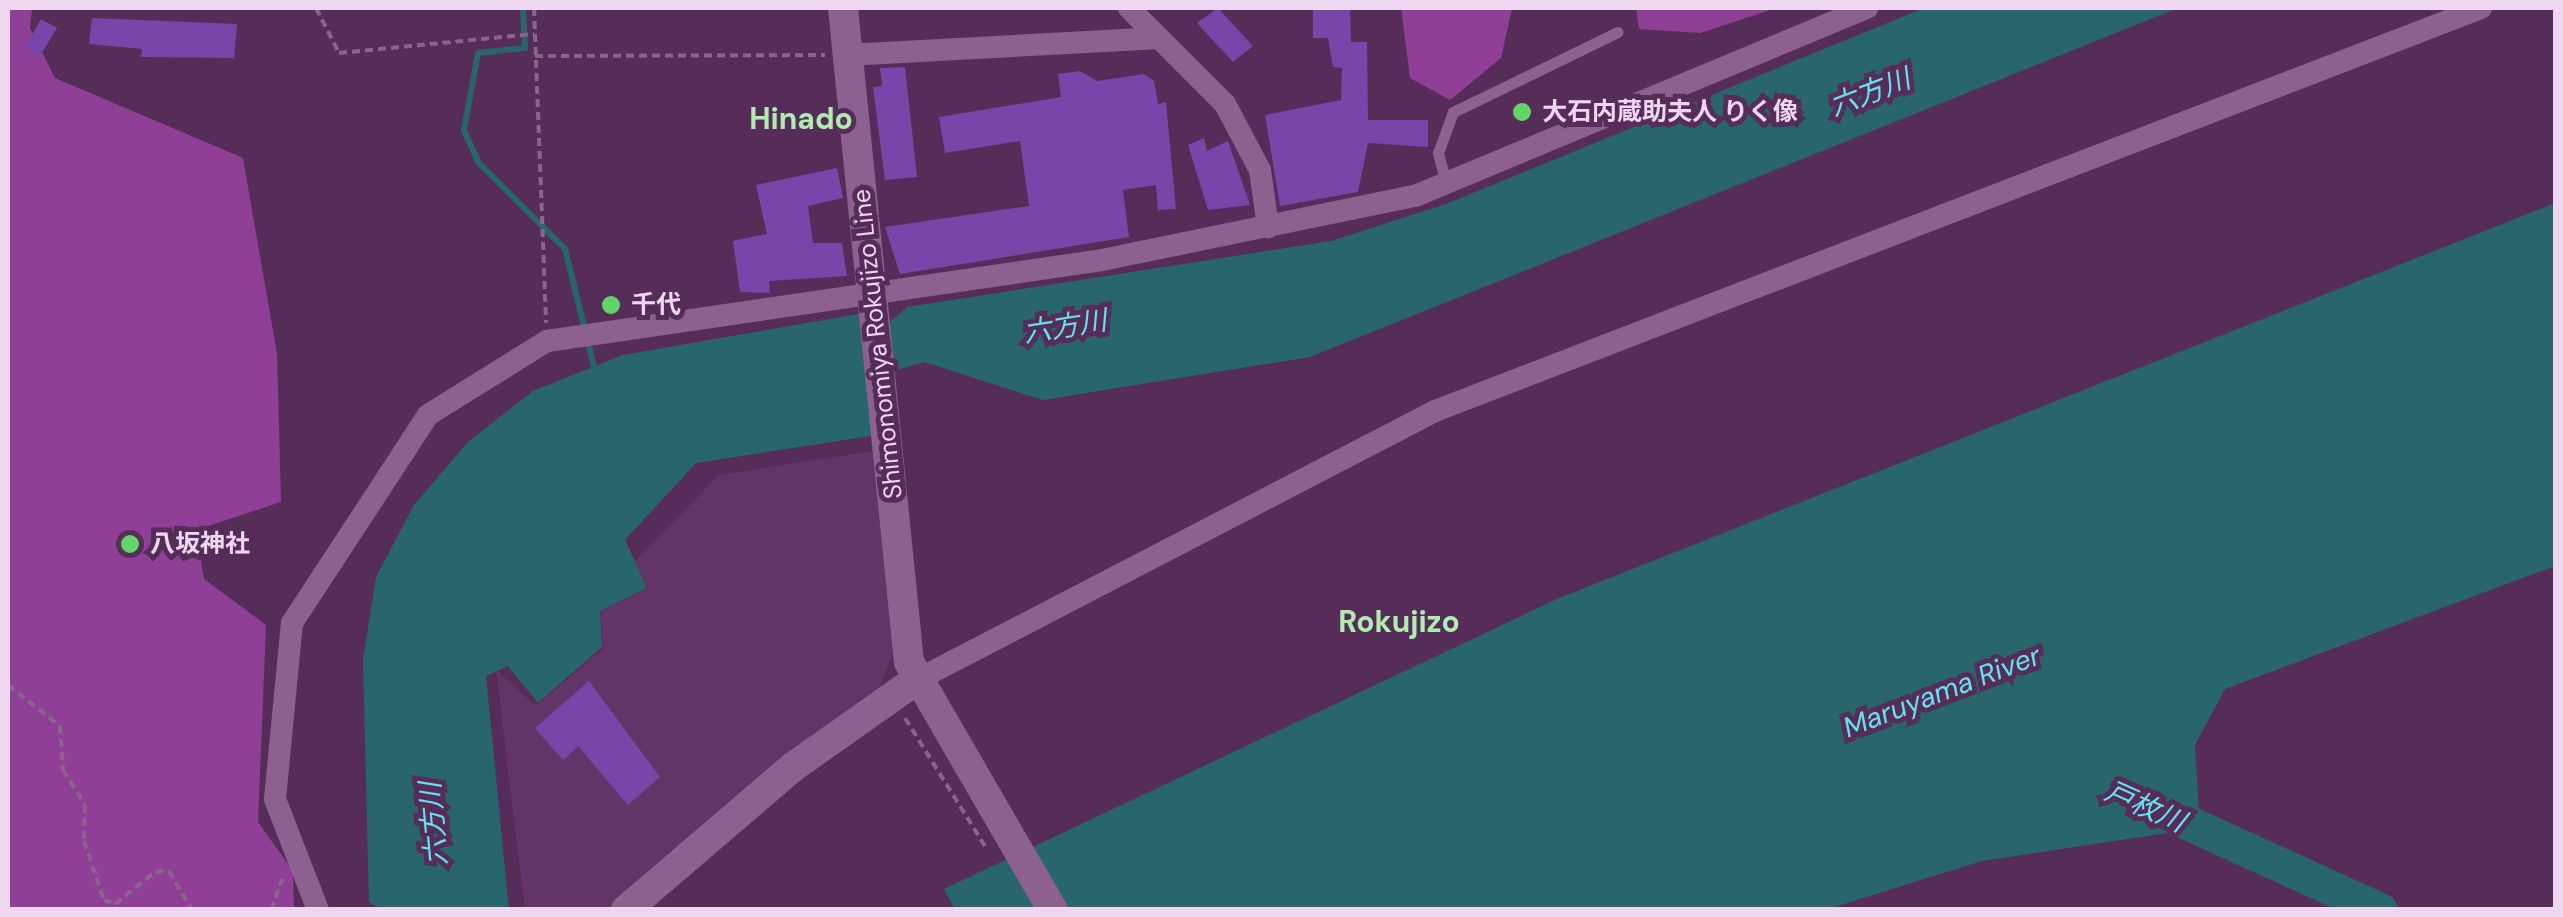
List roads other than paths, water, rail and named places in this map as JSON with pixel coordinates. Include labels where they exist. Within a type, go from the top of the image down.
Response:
[{"type":"main road","name":"Shimonomiya Rokujizo Line","points":[[843,8],[914,699]]},
{"type":"main road","points":[[626,910],[793,767],[914,699],[1053,910]]},
{"type":"street","points":[[1129,8],[1225,104],[1260,170],[1268,228]]},
{"type":"street","points":[[318,910],[276,799],[292,624],[428,416],[547,341],[874,298],[1268,228],[1446,182],[1867,8]]},
{"type":"street","points":[[914,699],[1435,411],[2480,8]]},
{"type":"street","points":[[847,55],[1156,38]]},
{"type":"lane","points":[[1446,182],[1438,154],[1453,112],[1618,32]]},
{"type":"water","name":"六方川","points":[[1924,8],[2178,8],[1310,357],[1043,400],[924,362],[891,372],[877,435],[696,463],[625,540],[647,588],[600,611],[602,647],[538,703],[508,666],[486,676],[509,909],[380,909],[369,902],[363,660],[376,577],[414,505],[468,442],[533,391],[623,355],[864,313],[885,326],[907,307],[1331,241],[1446,204]]},
{"type":"water","name":"Maruyama River","points":[[2555,203],[2555,566],[2225,689],[2195,745],[2200,828],[1982,861],[1825,910],[955,910],[944,889],[1557,599]]},
{"type":"waterway","points":[[523,8],[525,48],[478,53],[464,130],[478,162],[565,249],[596,374]]},
{"type":"waterway","name":"戸枚川","points":[[2158,809],[2380,910]]},
{"type":"place","name":"大石内蔵助夫人 りく像","points":[[1522,112]]},
{"type":"place","name":"千代","points":[[611,305]]},
{"type":"place","name":"八坂神社","points":[[130,544]]},
{"type":"district","name":"Hinado","points":[[801,119]]},
{"type":"district","name":"Rokujizo","points":[[1399,622]]}]
